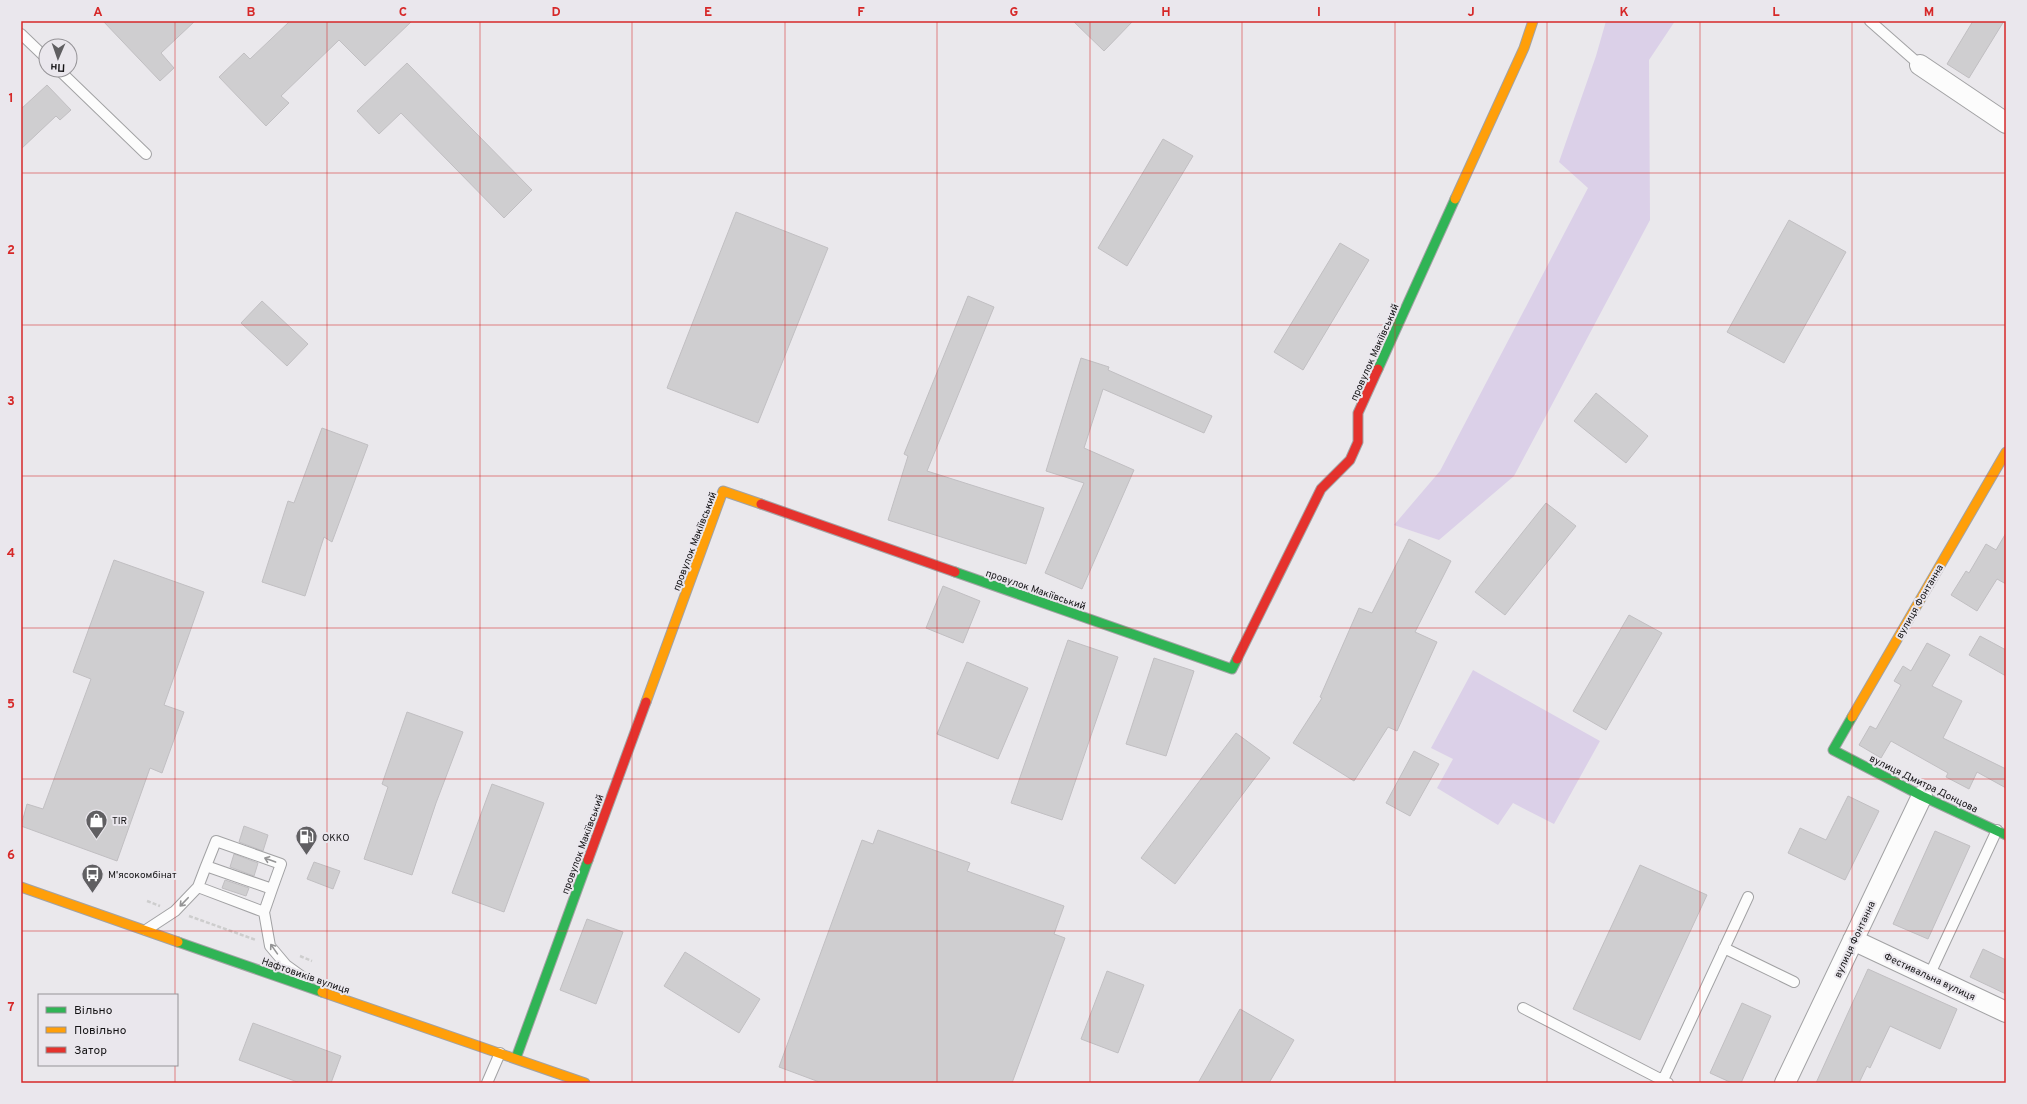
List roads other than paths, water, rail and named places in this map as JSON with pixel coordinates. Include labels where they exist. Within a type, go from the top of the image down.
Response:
[{"type":"street","name":"провулок Макіївський","points":[[516,1058],[723,491],[1232,669],[1321,490],[1350,460],[1358,442],[1358,413],[1520,55],[1533,21]]},
{"type":"street","points":[[1920,65],[2006,123]]},
{"type":"street","name":"вулиця Фонтанна","points":[[1833,750],[2006,452]]},
{"type":"street","name":"вулиця Дмитра Донцова","points":[[1833,750],[1922,796],[2001,832]]},
{"type":"street","name":"вулиця Фонтанна","points":[[1785,1083],[1922,796]]},
{"type":"street","name":"Нафтовиків вулиця","points":[[21,887],[500,1052],[585,1083]]},
{"type":"street","name":"Фестивальна вулиця","points":[[1853,940],[2006,1012]]},
{"type":"lane","points":[[1870,21],[1920,65]]},
{"type":"lane","points":[[21,34],[38,50]]},
{"type":"lane","points":[[67,78],[146,154]]},
{"type":"lane","points":[[1929,976],[2001,832]]},
{"type":"lane","points":[[145,930],[175,911],[198,887],[216,840],[282,864],[264,912],[270,946],[286,965],[324,992]]},
{"type":"lane","points":[[206,866],[272,889]]},
{"type":"lane","points":[[198,887],[264,912]]},
{"type":"lane","points":[[1523,1008],[1666,1082],[1724,948],[1748,898]]},
{"type":"lane","points":[[1724,948],[1794,982]]},
{"type":"lane","points":[[487,1083],[500,1052]]},
{"type":"place","name":"TIR","points":[[96,840]]},
{"type":"place","name":"ОККО","points":[[307,856]]},
{"type":"place","name":"М'ясокомбінат","points":[[93,894]]}]
